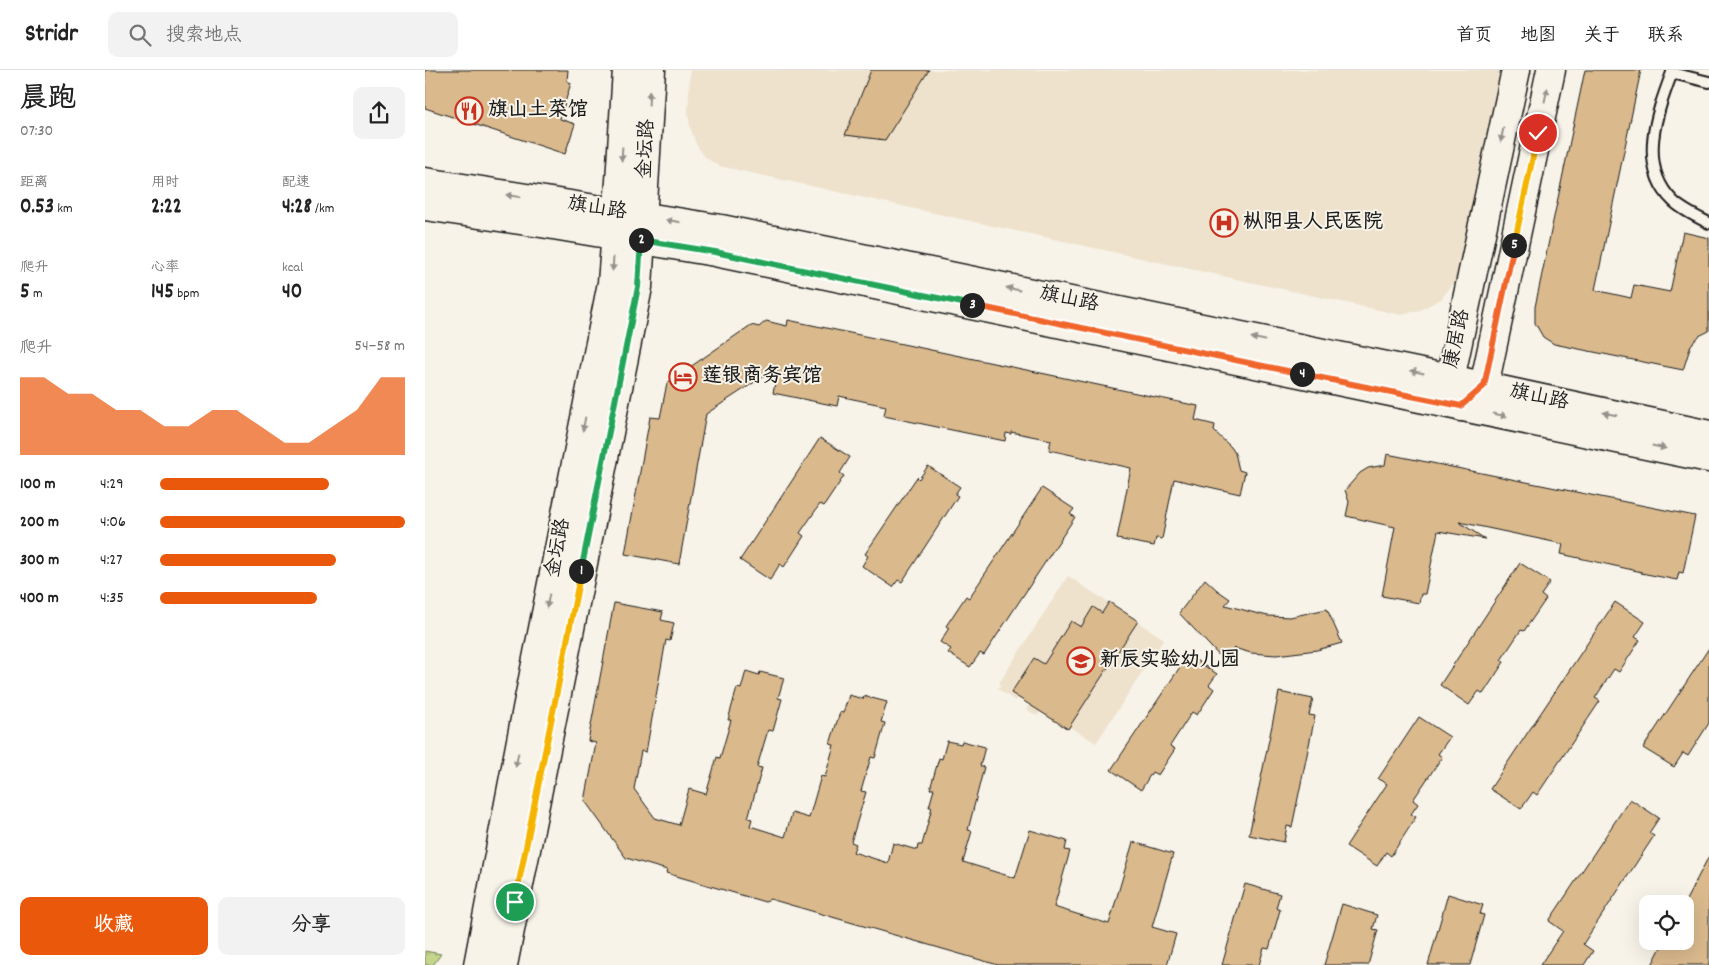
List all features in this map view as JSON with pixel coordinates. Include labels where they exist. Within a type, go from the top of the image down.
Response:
[{"type":"main road","name":"金坛路","points":[[503,965],[638,287],[629,226],[627,70]]},
{"type":"main road","name":"金坛路","points":[[478,965],[612,284],[629,226],[651,70]]},
{"type":"main road","name":"康居路","points":[[1516,70],[1449,379],[1461,406],[1484,386],[1551,70]]},
{"type":"main road","name":"旗山路","points":[[425,182],[629,226],[715,252],[1709,458]]},
{"type":"main road","name":"旗山路","points":[[425,206],[629,226],[721,229],[1484,386],[1709,435]]},
{"type":"lane","points":[[1709,82],[1673,72],[1659,111],[1653,135],[1653,158],[1658,181],[1673,201],[1709,223]]},
{"type":"shaded area","name":"枞阳县人民医院","points":[[690,70],[1500,70],[1457,279],[1441,299],[1420,310],[1401,315],[719,166],[705,157],[696,144],[690,127],[688,112]]},
{"type":"shaded area","name":"新辰实验幼儿园","points":[[1068,576],[1164,639],[1096,743],[1070,727],[1068,729],[1041,711],[1037,716],[1026,709],[1029,705],[1018,698],[1015,701],[998,689],[1001,684],[999,683]]},
{"type":"green space","points":[[425,951],[441,954],[433,965],[425,965]]},
{"type":"building","points":[[425,70],[568,70],[567,81],[571,83],[560,119],[575,124],[565,154],[425,108]]},
{"type":"building","points":[[871,70],[929,70],[885,140],[845,135]]},
{"type":"building","points":[[1585,70],[1641,70],[1595,290],[1631,298],[1634,285],[1670,292],[1683,232],[1709,238],[1709,331],[1699,336],[1691,345],[1683,370],[1554,344],[1543,337],[1535,323],[1535,307]]},
{"type":"building","points":[[788,320],[1198,406],[1195,420],[1215,425],[1214,431],[1231,447],[1235,453],[1239,470],[1245,472],[1240,494],[1174,479],[1162,539],[1156,538],[1154,546],[1117,539],[1131,468],[1049,450],[1051,440],[1011,432],[1011,434],[1006,433],[1005,441],[884,416],[886,406],[839,396],[837,406],[773,393],[779,366],[706,414],[679,564],[625,554],[650,417],[660,418],[667,383],[751,325],[759,327],[766,321],[787,326]]},
{"type":"building","points":[[820,438],[850,457],[840,473],[844,476],[824,506],[820,504],[800,533],[804,536],[784,567],[780,564],[770,580],[740,560]]},
{"type":"building","points":[[1387,454],[1695,516],[1683,573],[1679,572],[1677,580],[1641,573],[1561,554],[1563,544],[1459,522],[1485,539],[1438,531],[1425,594],[1421,594],[1419,603],[1382,596],[1395,527],[1346,516],[1349,502],[1345,490],[1360,473],[1368,468],[1385,465]]},
{"type":"building","points":[[928,466],[960,487],[955,494],[958,496],[902,582],[898,580],[893,587],[862,566],[868,556],[865,554],[917,477],[919,479]]},
{"type":"building","points":[[1042,488],[1074,509],[1070,514],[1075,517],[984,655],[980,653],[970,667],[948,653],[951,649],[940,642],[949,628],[946,626],[966,596],[969,598]]},
{"type":"building","points":[[1520,563],[1550,582],[1541,595],[1546,599],[1524,631],[1521,630],[1501,660],[1504,662],[1483,694],[1479,691],[1469,705],[1440,685]]},
{"type":"building","points":[[1205,579],[1230,599],[1225,605],[1255,613],[1268,616],[1290,617],[1327,609],[1342,643],[1317,650],[1276,655],[1251,653],[1234,648],[1225,662],[1179,613]]},
{"type":"building","points":[[1109,602],[1138,621],[1068,729],[1011,693],[1034,658],[1044,664],[1071,621],[1081,627],[1093,607],[1102,613]]},
{"type":"building","points":[[1615,602],[1645,622],[1635,637],[1640,640],[1619,672],[1614,669],[1595,698],[1600,701],[1537,795],[1533,792],[1521,809],[1490,789]]},
{"type":"building","points":[[614,603],[663,612],[661,620],[674,623],[670,641],[666,640],[646,752],[641,751],[634,789],[655,818],[679,825],[689,789],[706,794],[717,757],[720,758],[731,720],[728,720],[737,688],[741,689],[746,671],[759,675],[760,672],[784,678],[778,698],[782,699],[773,731],[768,730],[757,767],[762,768],[748,818],[752,819],[750,826],[785,837],[792,813],[809,818],[821,776],[825,777],[834,745],[830,744],[840,712],[843,713],[849,695],[863,699],[864,696],[887,702],[881,722],[885,723],[875,758],[871,757],[861,791],[866,792],[851,842],[856,844],[853,852],[888,863],[893,843],[917,850],[918,845],[922,845],[932,807],[929,807],[934,789],[930,789],[939,758],[942,759],[947,741],[961,744],[962,741],[985,747],[980,766],[984,767],[968,830],[972,831],[963,862],[1015,878],[1030,830],[1067,841],[1065,850],[1070,851],[1054,907],[1109,924],[1133,842],[1173,854],[1152,927],[1176,934],[1167,965],[998,965],[770,899],[765,902],[666,873],[667,870],[626,858],[585,801],[596,743],[588,741]]},
{"type":"building","points":[[1709,648],[1709,723],[1688,756],[1683,753],[1674,767],[1643,748]]},
{"type":"building","points":[[1188,655],[1217,674],[1209,685],[1214,689],[1197,715],[1192,712],[1170,746],[1175,749],[1158,775],[1152,772],[1141,790],[1111,770]]},
{"type":"building","points":[[1279,692],[1313,699],[1309,715],[1315,716],[1292,827],[1287,826],[1284,842],[1249,835]]},
{"type":"building","points":[[1419,717],[1450,737],[1438,754],[1442,757],[1413,800],[1418,804],[1411,814],[1416,817],[1391,856],[1386,852],[1377,866],[1346,846],[1387,784],[1378,779]]},
{"type":"building","points":[[1630,799],[1659,818],[1649,833],[1654,836],[1583,944],[1593,951],[1584,965],[1540,965],[1563,931],[1549,921]]},
{"type":"building","points":[[1709,856],[1709,965],[1652,965],[1660,950],[1694,950],[1694,895],[1689,895]]},
{"type":"building","points":[[1245,884],[1280,894],[1276,908],[1280,910],[1269,949],[1264,948],[1259,965],[1222,965]]},
{"type":"building","points":[[1448,894],[1483,905],[1480,914],[1484,915],[1470,965],[1428,965]]},
{"type":"building","points":[[1342,904],[1377,915],[1373,929],[1378,930],[1368,965],[1324,965]]},
{"type":"place","name":"旗山土菜馆","points":[[469,111]]},
{"type":"place","name":"枞阳县人民医院","points":[[1224,223]]},
{"type":"place","name":"莲银商务宾馆","points":[[683,377]]},
{"type":"place","name":"新辰实验幼儿园","points":[[1081,661]]},
{"type":"route","points":[[515,902],[638,287],[641,239],[839,277],[1461,406],[1484,386],[1538,133]]}]
